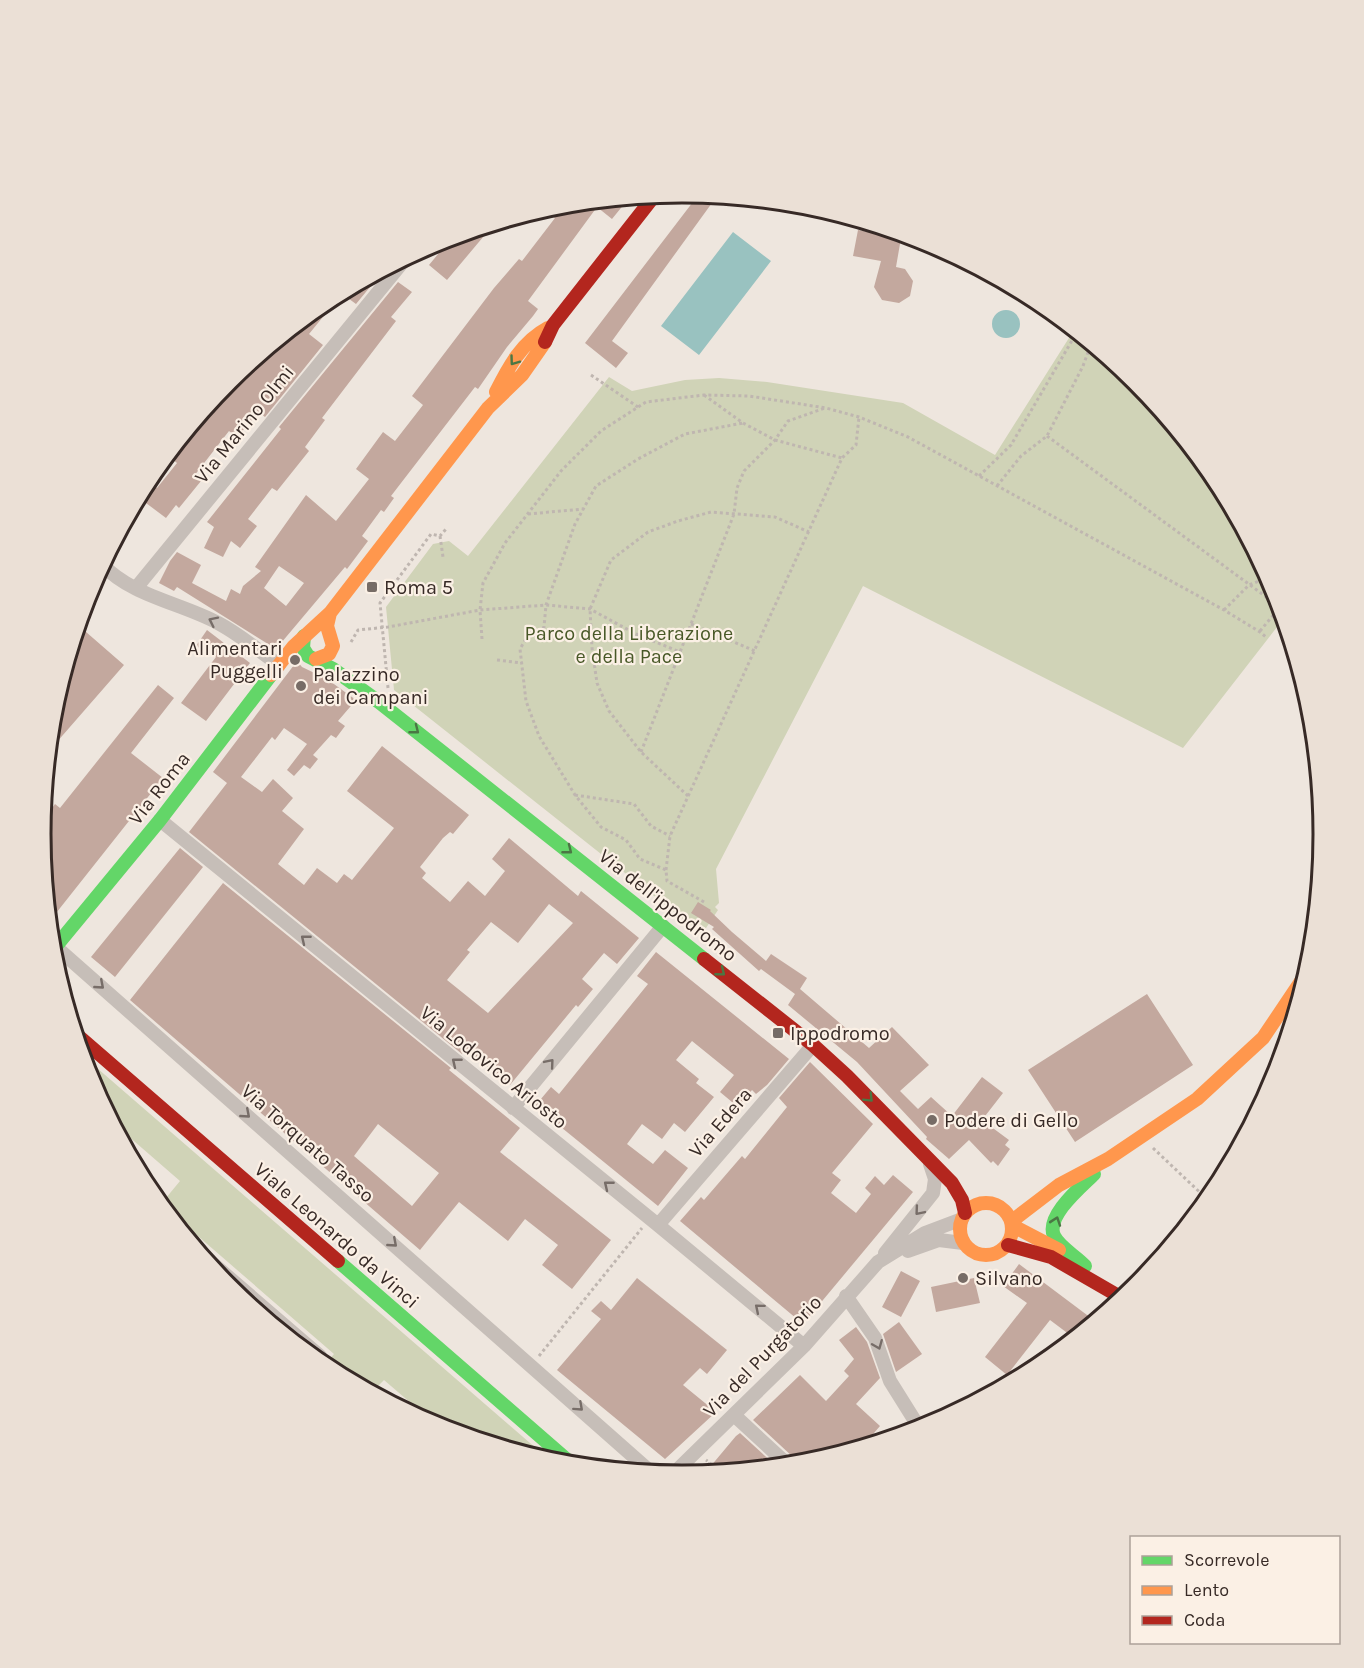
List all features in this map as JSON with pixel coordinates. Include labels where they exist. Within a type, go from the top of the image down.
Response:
[{"type":"main road","name":"Via Roma","points":[[60,940],[160,820],[279,665],[330,613],[488,408],[509,366],[520,352],[536,333],[553,325],[648,204]]},
{"type":"main road","points":[[329,633],[323,629],[303,640],[308,656],[316,659],[325,657],[332,650],[333,641],[327,621],[330,613]]},
{"type":"main road","name":"Via dell'ippodromo","points":[[316,659],[379,702],[813,1045],[855,1084],[956,1188],[963,1200],[964,1216]]},
{"type":"main road","points":[[1012,1223],[1059,1185],[1108,1159],[1197,1099],[1263,1038],[1291,996]]},
{"type":"main road","name":"Viale Leonardo da Vinci","points":[[86,1043],[559,1453]]},
{"type":"main road","points":[[1084,1266],[1076,1255],[1053,1234],[1053,1224],[1063,1207],[1108,1159]]},
{"type":"main road","name":"Via del Purgatorio","points":[[964,1216],[978,1204],[993,1204],[1000,1207],[1059,1185]]},
{"type":"main road","points":[[1000,1207],[1009,1215],[1012,1223],[1013,1232],[1008,1245],[1051,1257],[1114,1293]]},
{"type":"main road","points":[[963,1243],[960,1227],[964,1216]]},
{"type":"main road","points":[[1012,1223],[1084,1266],[1115,1292]]},
{"type":"main road","name":"Via del Purgatorio","points":[[963,1243],[974,1253],[989,1256],[997,1254],[1008,1245]]},
{"type":"street","name":"Via Marino Olmi","points":[[135,588],[393,273]]},
{"type":"street","points":[[109,571],[135,588],[217,622],[279,665]]},
{"type":"street","name":"Via Lodovico Ariosto","points":[[160,820],[804,1346]]},
{"type":"street","points":[[513,1108],[663,926]]},
{"type":"street","name":"Via Torquato Tasso","points":[[63,956],[537,1362],[643,1464]]},
{"type":"street","name":"Via Edera","points":[[658,1225],[813,1045]]},
{"type":"street","points":[[878,1262],[933,1193],[935,1179],[928,1159]]},
{"type":"street","name":"Via del Purgatorio","points":[[684,1465],[804,1346],[878,1262],[925,1233],[964,1216]]},
{"type":"street","name":"Via del Purgatorio","points":[[878,1262],[933,1241],[948,1240],[963,1243]]},
{"type":"street","points":[[846,1296],[875,1338],[890,1381],[915,1420]]},
{"type":"street","points":[[734,1414],[780,1457]]},
{"type":"path","points":[[979,476],[1011,445],[1073,339]]},
{"type":"path","points":[[997,486],[1021,456],[1047,436],[1088,352]]},
{"type":"path","points":[[591,375],[638,407]]},
{"type":"path","points":[[704,395],[743,423],[775,440],[842,458]]},
{"type":"path","points":[[482,639],[480,609],[483,583],[505,543],[561,471],[600,430],[646,402],[704,395],[748,396],[826,408],[859,417],[908,437],[1224,610],[1267,638]]},
{"type":"path","points":[[641,752],[734,514],[737,488],[744,471],[775,440],[788,421],[826,408]]},
{"type":"path","points":[[704,902],[667,881],[670,837],[842,458],[856,445],[859,417]]},
{"type":"path","points":[[666,870],[640,859],[626,840],[601,827],[575,795],[539,736],[526,701],[520,649],[527,637],[538,634],[544,627],[546,606],[575,524],[596,486],[647,454],[685,434],[743,423]]},
{"type":"path","points":[[1047,436],[1267,597]]},
{"type":"path","points":[[527,514],[583,509]]},
{"type":"path","points":[[688,796],[641,752],[609,711],[597,683],[590,609],[610,560],[648,532],[711,512],[775,518],[809,532]]},
{"type":"path","points":[[443,557],[440,536],[446,529]]},
{"type":"path","points":[[388,689],[380,603],[431,534],[440,536]]},
{"type":"path","points":[[1224,610],[1250,585],[1260,581]]},
{"type":"path","points":[[348,646],[358,630],[480,609],[546,606],[590,609],[636,634],[680,652]]},
{"type":"path","points":[[1260,632],[1274,615]]},
{"type":"path","points":[[690,624],[755,651]]},
{"type":"path","points":[[497,660],[522,663]]},
{"type":"path","points":[[575,795],[634,804],[651,826],[670,837]]},
{"type":"path","points":[[1152,1147],[1201,1193]]},
{"type":"path","points":[[537,1362],[643,1227]]},
{"type":"path","points":[[697,1451],[710,1463],[709,1464]]},
{"type":"green space","name":"Parco della Liberazione e della Pace","points":[[1070,336],[1128,388],[1183,450],[1207,483],[1248,555],[1278,626],[1183,748],[863,586],[716,869],[719,903],[715,907],[718,910],[702,934],[394,690],[386,607],[433,544],[449,541],[468,556],[609,377],[632,391],[685,380],[719,378],[767,382],[903,403],[995,455]]},
{"type":"green space","points":[[96,1067],[535,1447],[479,1432],[441,1417],[412,1404],[384,1380],[378,1386],[330,1358],[334,1354],[192,1230],[166,1198],[180,1181],[129,1136]]},
{"type":"water","points":[[733,232],[771,261],[699,355],[661,326]]},
{"type":"water","points":[[1006,310],[1016,314],[1020,324],[1016,334],[1006,338],[996,334],[992,324],[996,314]]},
{"type":"building","points":[[692,203],[711,204],[612,341],[628,353],[616,368],[585,343]]},
{"type":"building","points":[[623,206],[612,219],[599,208]]},
{"type":"building","points":[[596,209],[528,301],[538,309],[533,316],[507,347],[478,389],[475,387],[391,496],[394,498],[384,512],[381,510],[362,536],[368,541],[347,569],[345,567],[276,649],[177,587],[174,591],[159,583],[177,552],[201,565],[192,583],[226,601],[231,589],[240,594],[243,586],[261,571],[255,567],[306,495],[336,521],[369,479],[356,469],[383,432],[395,441],[423,405],[412,396],[494,288],[519,259],[522,261],[555,218],[553,216]],"holes":[[[279,566],[304,583],[286,606],[264,588]]]},
{"type":"building","points":[[858,230],[900,242],[896,267],[905,269],[913,281],[910,296],[899,303],[882,300],[874,287],[881,261],[853,256]]},
{"type":"building","points":[[485,234],[447,280],[429,265],[440,251]]},
{"type":"building","points":[[398,282],[412,292],[391,317],[396,321],[322,418],[325,420],[305,447],[309,451],[277,491],[272,488],[248,519],[257,526],[240,548],[231,541],[223,557],[204,548],[214,527],[207,522],[281,429],[279,427]]},
{"type":"building","points":[[371,286],[356,304],[349,299]]},
{"type":"building","points":[[327,312],[309,334],[323,345],[265,417],[259,412],[237,437],[229,431],[194,476],[201,481],[179,508],[176,505],[166,518],[145,502],[155,486],[157,488],[177,463],[174,460],[181,450],[236,388],[298,333]]},
{"type":"building","points":[[84,630],[124,665],[58,741],[63,711]]},
{"type":"building","points":[[207,630],[250,663],[206,721],[181,703],[216,657],[196,646]]},
{"type":"building","points":[[297,661],[302,667],[327,679],[356,700],[338,721],[345,726],[336,738],[331,735],[313,755],[318,759],[310,769],[304,765],[294,776],[287,770],[307,744],[284,728],[275,740],[272,737],[241,777],[262,792],[273,779],[293,798],[282,811],[304,829],[278,864],[304,885],[317,868],[337,883],[344,874],[352,880],[394,828],[347,791],[382,746],[469,815],[453,834],[450,832],[443,838],[420,867],[426,873],[422,878],[450,902],[468,881],[485,896],[505,871],[492,859],[509,838],[578,896],[581,891],[639,938],[617,964],[604,953],[582,979],[593,989],[578,1007],[576,1005],[510,1085],[466,1049],[462,1054],[189,832],[227,783],[213,772]],"holes":[[[549,904],[573,923],[488,1013],[447,980],[470,952],[467,950],[491,922],[518,943]]]},
{"type":"building","points":[[158,685],[174,698],[131,753],[163,778],[56,913],[52,875],[52,809],[55,804],[60,808]]},
{"type":"building","points":[[180,848],[203,867],[115,977],[91,957]]},
{"type":"building","points":[[223,883],[451,1068],[449,1070],[520,1128],[500,1152],[611,1240],[572,1289],[542,1265],[558,1245],[525,1219],[508,1241],[459,1202],[420,1250],[130,1000]],"holes":[[[378,1124],[439,1173],[412,1206],[354,1156]]]},
{"type":"building","points":[[698,902],[711,910],[732,932],[766,961],[771,954],[807,978],[800,989],[869,1048],[892,1027],[929,1065],[900,1091],[918,1109],[931,1097],[952,1116],[982,1077],[1003,1093],[982,1120],[1009,1140],[1005,1145],[1010,1149],[998,1166],[993,1161],[991,1163],[969,1140],[949,1159],[926,1139],[927,1137],[857,1062],[788,1005],[795,994],[761,969],[759,971],[712,929],[714,927],[691,913]]},
{"type":"building","points":[[656,952],[789,1059],[767,1085],[756,1094],[752,1090],[738,1107],[720,1092],[734,1075],[692,1041],[676,1060],[699,1079],[696,1083],[714,1097],[685,1132],[674,1123],[662,1139],[642,1124],[627,1144],[653,1164],[665,1150],[688,1168],[658,1206],[535,1106],[551,1087],[559,1094],[648,984],[637,976]]},
{"type":"building","points":[[1147,994],[1193,1065],[1075,1142],[1028,1070]]},
{"type":"building","points":[[810,1062],[873,1124],[832,1173],[841,1180],[831,1193],[856,1213],[871,1194],[865,1188],[875,1176],[884,1185],[893,1175],[913,1192],[803,1324],[680,1221],[701,1197],[704,1200],[742,1156],[745,1159],[787,1107],[779,1098]]},
{"type":"building","points":[[1019,1264],[1088,1316],[1068,1333],[1050,1320],[1006,1375],[985,1357],[1027,1303],[1003,1286]]},
{"type":"building","points":[[901,1271],[920,1281],[901,1317],[882,1307]]},
{"type":"building","points":[[637,1278],[727,1350],[707,1374],[700,1368],[683,1385],[716,1412],[665,1459],[557,1370],[601,1319],[591,1311],[601,1301],[611,1310]]},
{"type":"building","points":[[974,1278],[980,1303],[936,1312],[931,1287]]},
{"type":"building","points":[[899,1322],[922,1354],[896,1372],[883,1334]]},
{"type":"building","points":[[856,1327],[867,1342],[880,1378],[856,1404],[880,1426],[872,1436],[791,1455],[753,1420],[800,1375],[826,1401],[849,1376],[844,1371],[854,1359],[839,1340]]},
{"type":"building","points":[[740,1433],[769,1459],[712,1464]]},
{"type":"traffic: fast","points":[[304,636],[303,648],[308,656],[333,669],[379,702],[704,959]]},
{"type":"traffic: fast","points":[[60,941],[160,820],[271,675]]},
{"type":"traffic: fast","points":[[1085,1266],[1060,1244],[1054,1236],[1053,1228],[1066,1202],[1094,1174]]},
{"type":"traffic: fast","points":[[338,1261],[559,1453]]},
{"type":"traffic: slow","points":[[496,392],[511,364],[531,340],[548,328]]},
{"type":"traffic: slow","points":[[271,675],[293,647],[330,613],[488,408],[522,375],[545,342]]},
{"type":"traffic: slow","points":[[316,659],[329,654],[333,646],[327,626],[330,613]]},
{"type":"traffic: slow","points":[[1012,1221],[1059,1185],[1108,1159],[1197,1099],[1263,1038],[1291,996]]},
{"type":"traffic: slow","points":[[981,1203],[991,1203],[1005,1210],[1012,1229],[1005,1248],[991,1255],[981,1255],[971,1251],[964,1244],[960,1234],[960,1224],[964,1214],[971,1207],[981,1203]]},
{"type":"traffic: slow","points":[[1013,1226],[1059,1250]]},
{"type":"traffic: jam","points":[[545,342],[553,325],[648,204]]},
{"type":"traffic: jam","points":[[704,959],[813,1045],[847,1076],[952,1183],[962,1200],[965,1213]]},
{"type":"traffic: jam","points":[[86,1043],[338,1261]]},
{"type":"traffic: jam","points":[[1008,1245],[1051,1257],[1114,1293]]},
{"type":"place","name":"Roma 5","points":[[372,587]]},
{"type":"place","name":"Alimentari Puggelli","points":[[295,660]]},
{"type":"place","name":"Palazzino dei Campani","points":[[301,686]]},
{"type":"place","name":"Ippodromo","points":[[778,1033]]},
{"type":"place","name":"Podere di Gello","points":[[932,1120]]},
{"type":"place","name":"Silvano","points":[[963,1278]]}]
